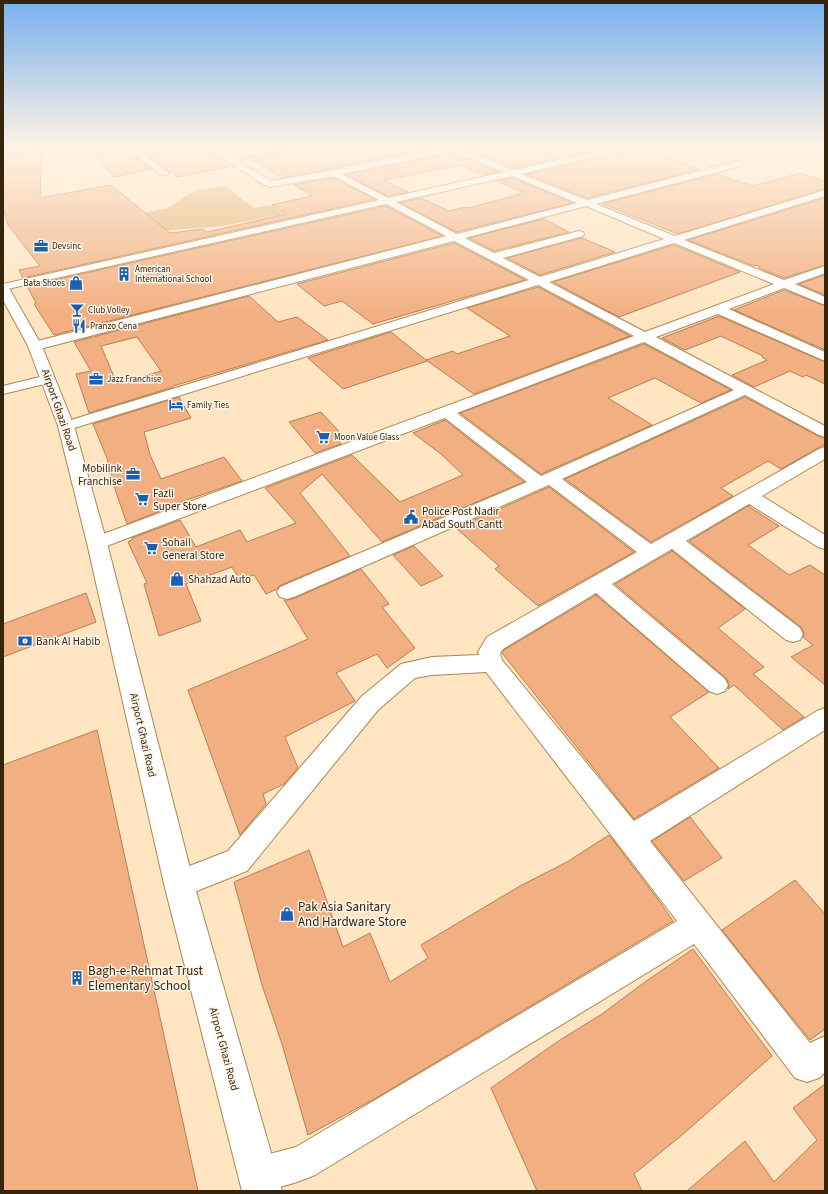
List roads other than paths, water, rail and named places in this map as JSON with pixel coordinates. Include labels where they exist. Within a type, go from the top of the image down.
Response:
[{"type":"main road","name":"Airport Ghazi Road","points":[[3,287],[35,346],[66,426],[97,543],[179,884],[260,1183]]},
{"type":"street","points":[[3,287],[379,203]]},
{"type":"street","points":[[390,203],[825,432]]},
{"type":"street","points":[[35,346],[456,238],[585,203],[825,301]]},
{"type":"street","points":[[66,426],[793,203]]},
{"type":"street","points":[[493,257],[579,234]]},
{"type":"street","points":[[97,543],[825,269]]},
{"type":"street","points":[[718,309],[825,357]]},
{"type":"street","points":[[3,382],[47,375]]},
{"type":"street","points":[[3,390],[47,375]]},
{"type":"street","points":[[286,592],[545,480],[745,390]]},
{"type":"street","points":[[447,412],[650,553]]},
{"type":"street","points":[[825,452],[496,643],[489,652],[492,663],[631,838],[807,1066],[825,1052]]},
{"type":"street","points":[[749,496],[825,543]]},
{"type":"street","points":[[673,540],[793,634]]},
{"type":"street","points":[[597,583],[717,685]]},
{"type":"street","points":[[179,884],[237,861],[370,703],[409,670],[432,666],[492,663]]},
{"type":"street","points":[[631,838],[825,718]]},
{"type":"street","points":[[260,1183],[303,1163],[698,924]]},
{"type":"place","name":"Devsinc","points":[[41,246]]},
{"type":"place","name":"American International School","points":[[124,274]]},
{"type":"place","name":"Bata Shoes","points":[[76,283]]},
{"type":"place","name":"Club Volley","points":[[77,310]]},
{"type":"place","name":"Pranzo Cena","points":[[79,326]]},
{"type":"place","name":"Jazz Franchise","points":[[96,379]]},
{"type":"place","name":"Family Ties","points":[[176,405]]},
{"type":"place","name":"Moon Value Glass","points":[[323,437]]},
{"type":"place","name":"Mobilink Franchise","points":[[133,474]]},
{"type":"place","name":"Fazli Super Store","points":[[142,499]]},
{"type":"place","name":"Police Post Nadir Abad South Cantt","points":[[411,517]]},
{"type":"place","name":"Sohail General Store","points":[[151,548]]},
{"type":"place","name":"Shahzad Auto","points":[[177,579]]},
{"type":"place","name":"Bank Al Habib","points":[[25,641]]},
{"type":"place","name":"Pak Asia Sanitary And Hardware Store","points":[[287,914]]},
{"type":"place","name":"Bagh-e-Rehmat Trust Elementary School","points":[[77,978]]}]
